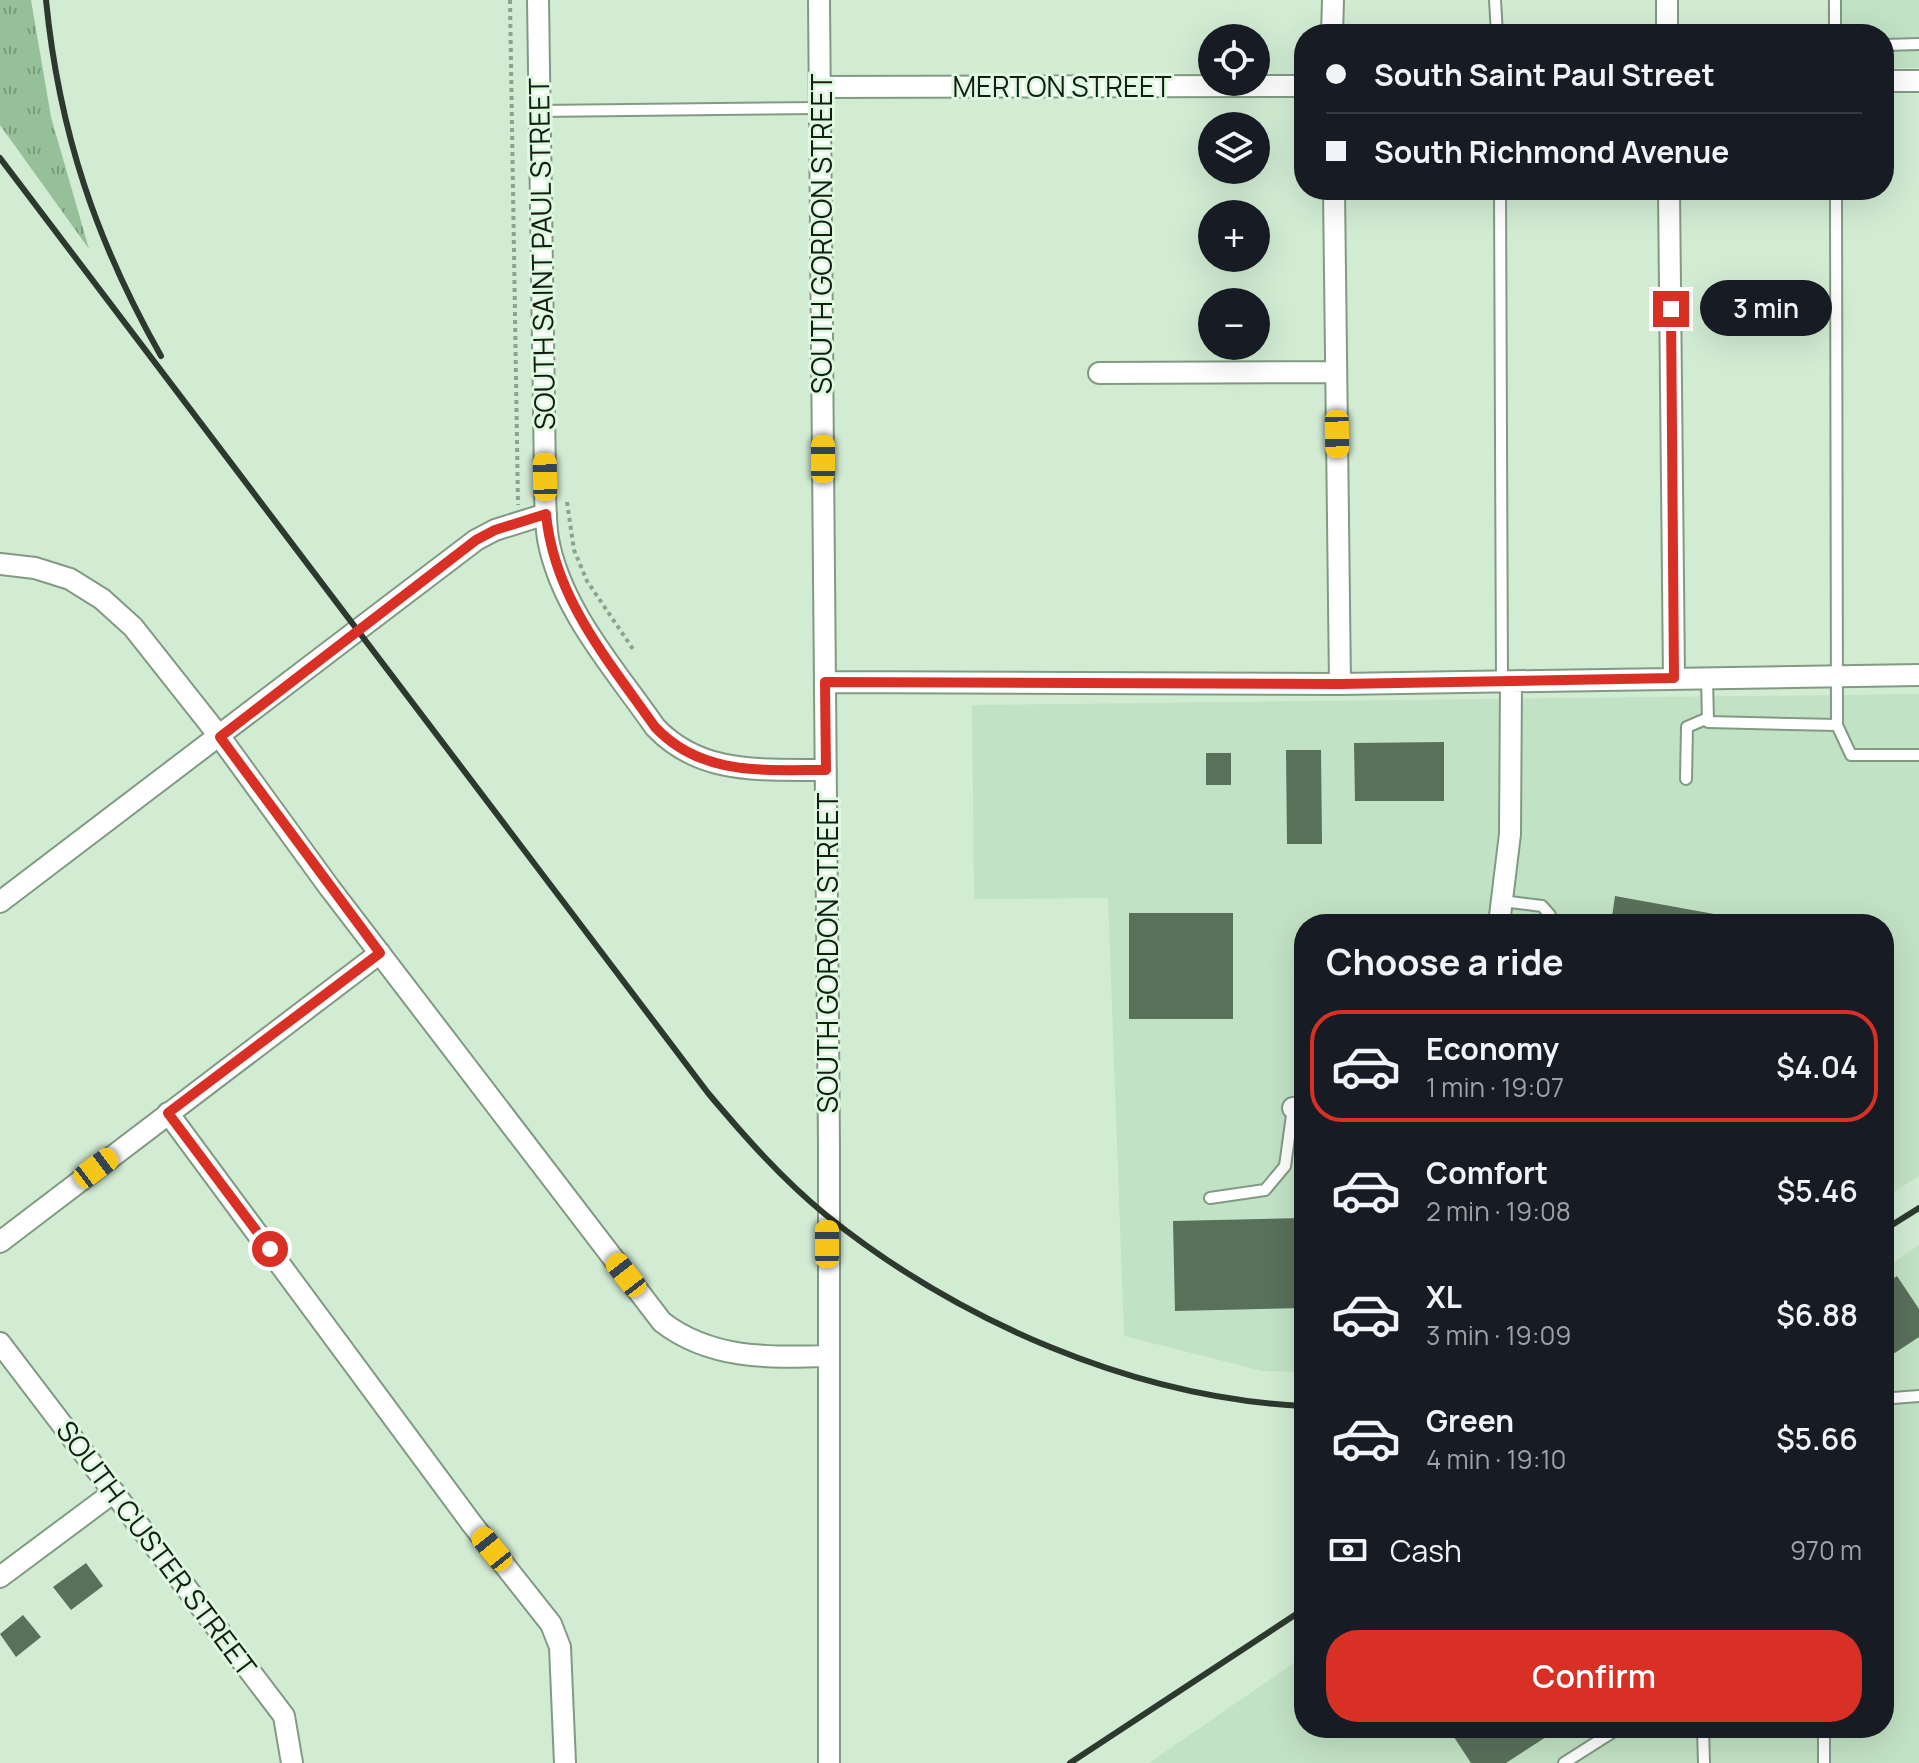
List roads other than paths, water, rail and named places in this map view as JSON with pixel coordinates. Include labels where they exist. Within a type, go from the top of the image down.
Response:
[{"type":"street","name":"SOUTH SAINT PAUL STREET","points":[[538,0],[546,514],[554,560],[570,603],[655,727],[671,744],[709,763],[733,768],[826,770]]},
{"type":"street","name":"SOUTH GORDON STREET","points":[[819,0],[826,770],[829,1763]]},
{"type":"street","points":[[1332,24],[1333,0]]},
{"type":"street","points":[[1667,0],[1667,24]]},
{"type":"street","points":[[1894,81],[1919,81]]},
{"type":"street","name":"MERTON STREET","points":[[820,87],[1294,86]]},
{"type":"street","points":[[1334,200],[1340,684]]},
{"type":"street","points":[[1669,200],[1674,678]]},
{"type":"street","points":[[1099,373],[1336,372]]},
{"type":"street","points":[[0,902],[476,540],[495,530],[546,514]]},
{"type":"street","points":[[0,564],[35,568],[70,579],[102,599],[133,627],[220,737],[380,953],[662,1322],[680,1336],[726,1352],[751,1356],[826,1356]]},
{"type":"street","points":[[825,682],[1340,684],[1919,675]]},
{"type":"street","points":[[1500,914],[1510,834],[1506,682]]},
{"type":"street","points":[[0,1242],[380,953]]},
{"type":"street","points":[[168,1113],[472,1524],[551,1624],[560,1647],[565,1763]]},
{"type":"street","name":"SOUTH CUSTER STREET","points":[[0,1343],[284,1716],[292,1763]]},
{"type":"street","points":[[0,1577],[114,1492]]},
{"type":"lane","points":[[1495,0],[1496,24]]},
{"type":"lane","points":[[1835,0],[1835,24]]},
{"type":"lane","points":[[1894,45],[1919,44]]},
{"type":"lane","points":[[538,111],[820,108]]},
{"type":"lane","points":[[1500,200],[1506,682]]},
{"type":"lane","points":[[1836,200],[1837,725],[1851,755],[1919,755]]},
{"type":"lane","points":[[1707,678],[1708,722],[1837,725]]},
{"type":"lane","points":[[1686,779],[1687,727],[1708,718]]},
{"type":"lane","points":[[1502,901],[1542,906],[1549,914]]},
{"type":"lane","points":[[1210,1198],[1265,1190],[1285,1166],[1294,1128]]},
{"type":"lane","points":[[1894,1398],[1919,1396]]},
{"type":"lane","points":[[1564,1763],[1603,1738]]},
{"type":"lane","points":[[1703,1738],[1704,1763]]},
{"type":"lane","points":[[1824,1738],[1824,1763]]},
{"type":"railway","points":[[46,0],[60,95],[84,184],[117,270],[161,356]]},
{"type":"railway","points":[[0,158],[708,1093],[794,1187],[877,1253],[932,1288],[990,1320],[1051,1347],[1113,1370],[1176,1388],[1240,1400],[1294,1405]]},
{"type":"railway","points":[[1894,1224],[1919,1208]]},
{"type":"railway","points":[[1070,1763],[1294,1616]]}]
